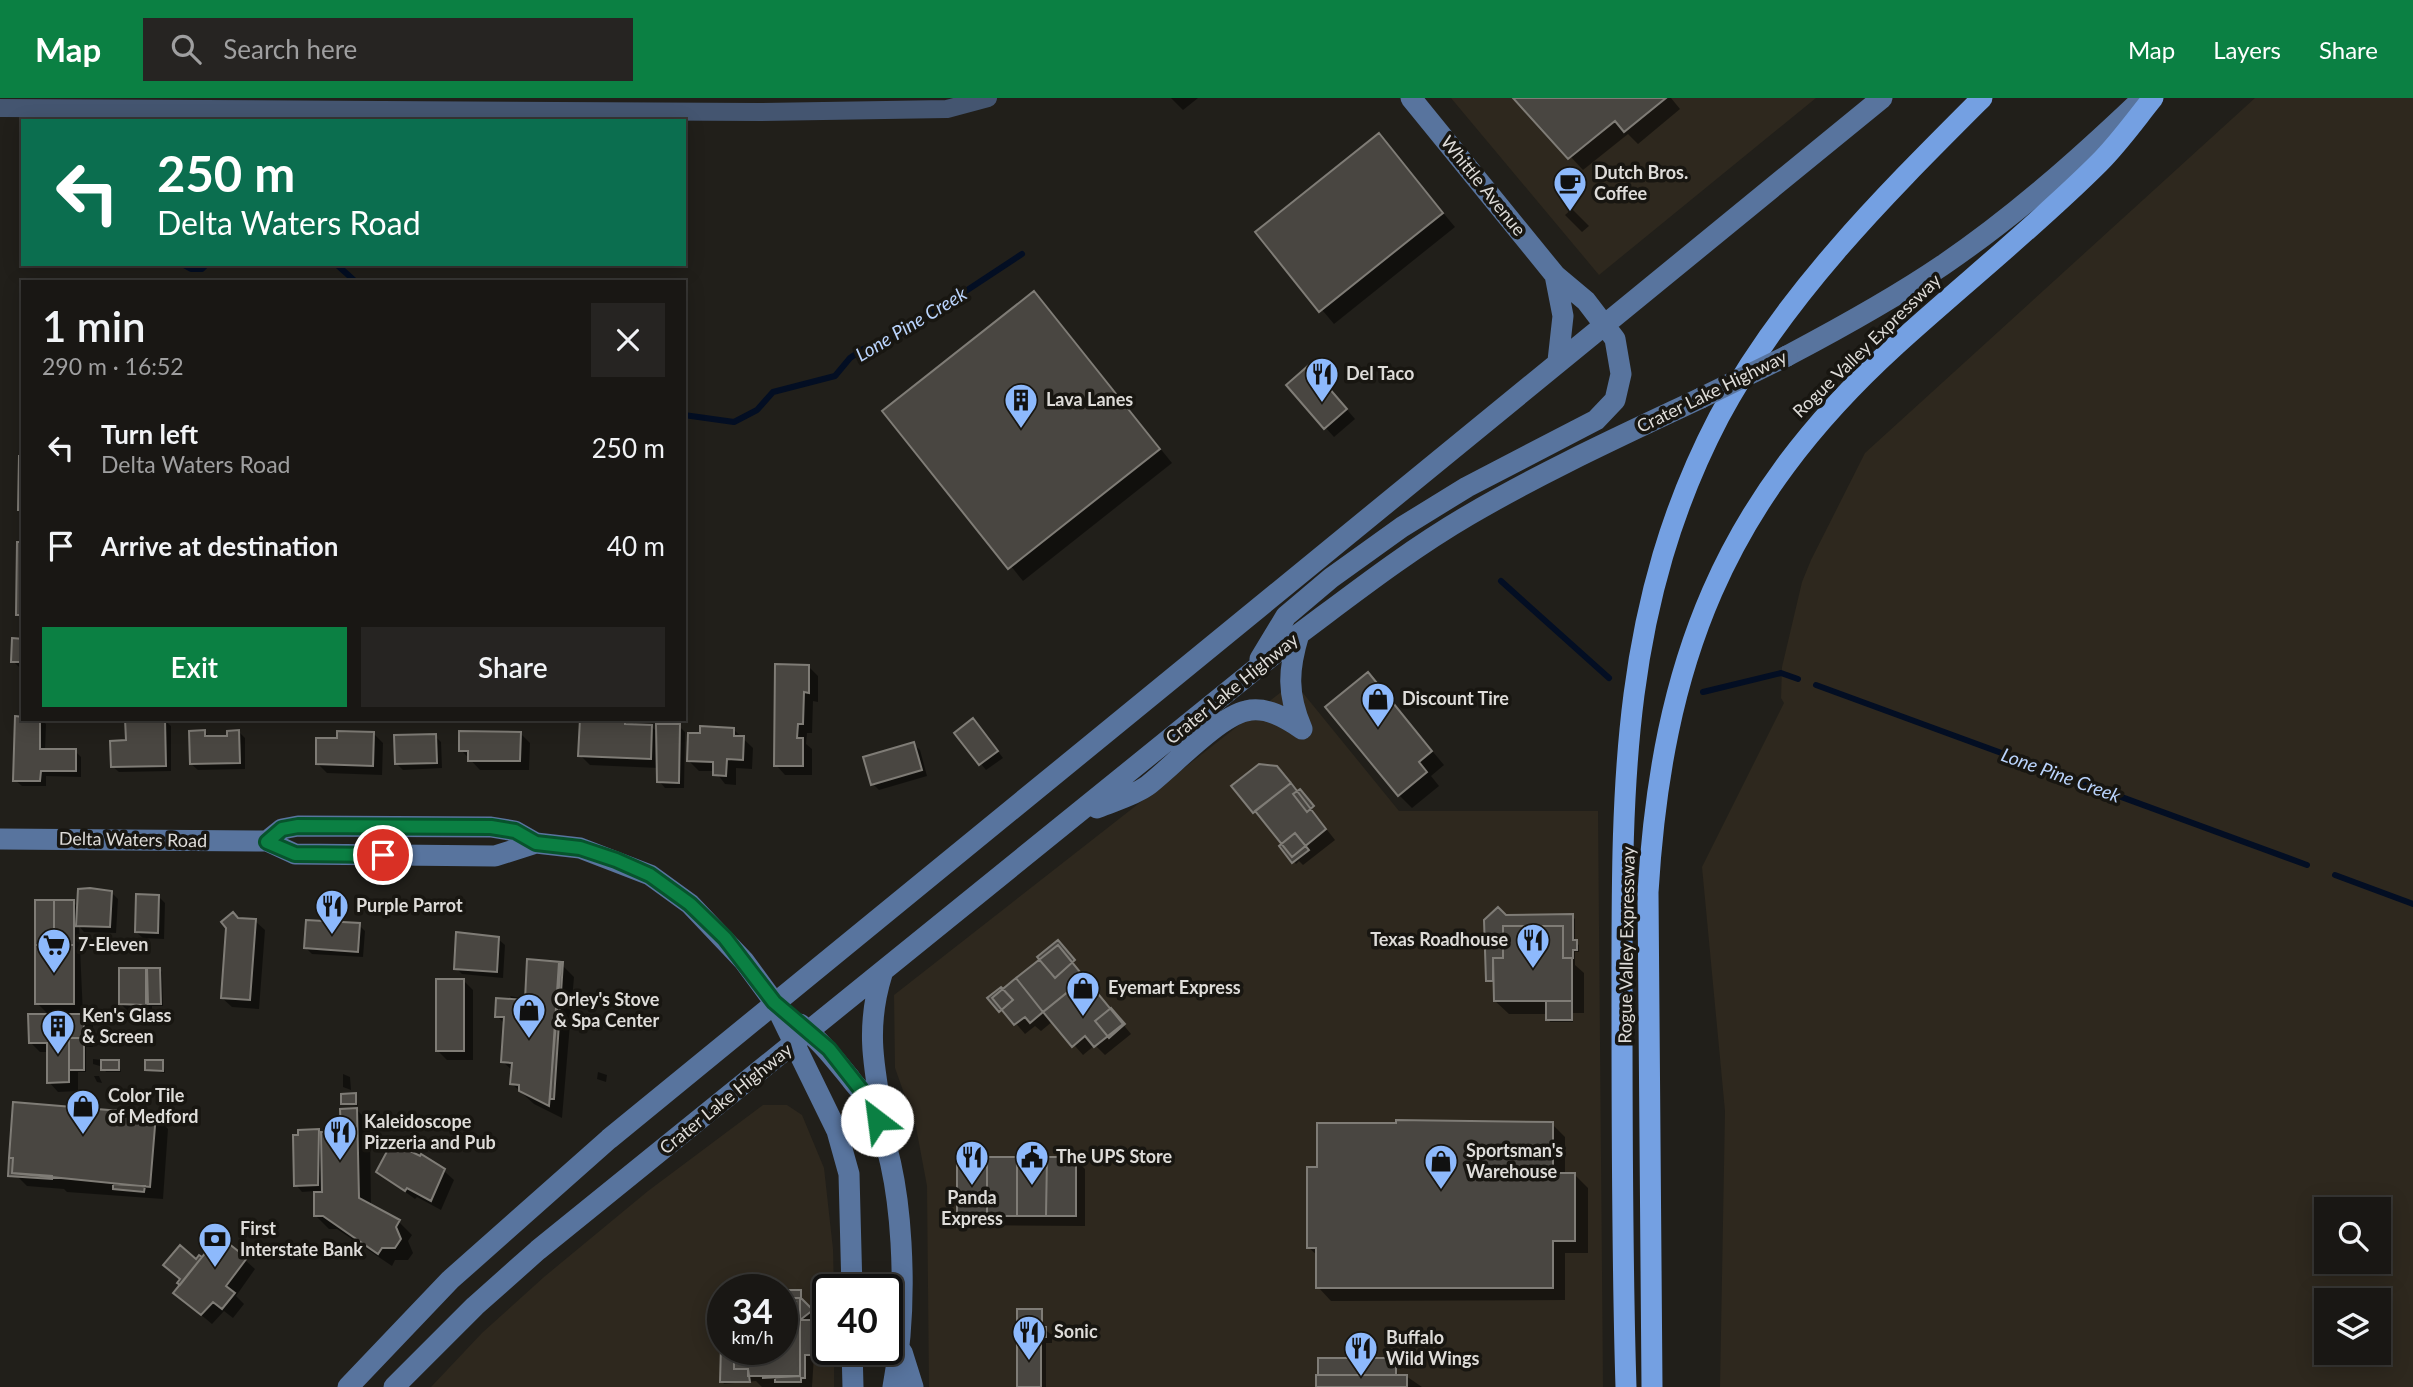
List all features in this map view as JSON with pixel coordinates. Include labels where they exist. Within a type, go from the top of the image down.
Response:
[{"type":"highway","name":"Rogue Valley Expressway","points":[[1626,1387],[1622,1117],[1623,790],[1634,678],[1648,603],[1681,501],[1715,426],[1743,377],[1817,273],[1914,165],[1982,98]]},
{"type":"highway","name":"Rogue Valley Expressway","points":[[1651,1387],[1648,892],[1651,838],[1665,744],[1681,672],[1717,577],[1775,478],[1829,411],[1893,348],[2100,162],[2153,98]]},
{"type":"main road","name":"Whittle Avenue","points":[[1252,672],[1286,616],[1331,578],[1402,527],[1468,487],[1596,419],[1615,400],[1621,374],[1615,339],[1587,301],[1555,275],[1411,98]]},
{"type":"main road","points":[[348,1387],[450,1280],[533,1204],[774,1002],[1268,603],[1603,323],[1882,98]]},
{"type":"main road","name":"Crater Lake Highway","points":[[394,1387],[475,1306],[538,1250],[1299,634],[1424,542],[1542,474],[1787,356],[1865,314],[1974,243],[2026,203],[2143,98]]},
{"type":"main road","points":[[1555,275],[1563,316],[1558,361]]},
{"type":"main road","points":[[1073,818],[1144,788],[1228,719],[1246,711],[1264,710],[1287,718],[1302,729],[1289,690],[1289,664],[1299,634]]},
{"type":"main road","name":"Delta Waters Road","points":[[267,842],[282,829],[298,826],[491,827],[515,831],[536,843],[580,848],[650,875],[690,904],[725,938],[802,1038],[837,1131],[849,1174],[852,1274]]},
{"type":"main road","name":"Delta Waters Road","points":[[0,839],[267,842],[295,854],[495,856],[536,843]]},
{"type":"main road","points":[[882,973],[873,1001],[871,1036],[887,1141]]},
{"type":"main road","name":"Delta Waters Road","points":[[802,1038],[829,1049],[869,1100],[887,1141],[899,1221],[899,1274]]},
{"type":"main road","points":[[903,1356],[913,1387]]},
{"type":"main road","points":[[852,1365],[853,1387]]},
{"type":"main road","name":"Delta Waters Road","points":[[893,1387],[897,1365]]},
{"type":"street","points":[[0,108],[436,104],[759,105],[947,109],[988,98]]},
{"type":"shaded area","points":[[1451,98],[1816,98],[1599,275]]},
{"type":"shaded area","points":[[2255,98],[2413,98],[2413,1387],[1720,1387],[1725,1111],[1702,867],[1784,703],[1781,698],[1782,667],[1802,582],[1865,453]]},
{"type":"shaded area","points":[[1294,682],[1399,811],[1598,811],[1603,1387],[929,1387],[927,1186],[916,1127],[895,1068],[894,995]]},
{"type":"shaded area","points":[[763,1105],[787,1105],[802,1115],[824,1168],[834,1274],[812,1274],[812,1365],[834,1365],[834,1387],[431,1387],[482,1333],[544,1277],[648,1191]]},
{"type":"building","points":[[1513,98],[1666,98],[1624,132],[1615,121],[1568,159]]},
{"type":"building","points":[[1379,133],[1443,213],[1319,312],[1255,232]]},
{"type":"building","name":"Lava Lanes","points":[[1034,291],[1160,449],[1008,569],[882,411]]},
{"type":"building","points":[[1309,365],[1347,409],[1324,429],[1286,385]]},
{"type":"building","points":[[19,456],[21,456],[21,510],[18,510]]},
{"type":"building","points":[[17,542],[21,542],[21,615],[16,615]]},
{"type":"building","points":[[12,638],[21,639],[21,662],[11,662]]},
{"type":"building","points":[[775,664],[809,665],[809,693],[804,692],[803,724],[798,724],[797,738],[803,738],[803,766],[774,766]]},
{"type":"building","name":"Discount Tire","points":[[1368,672],[1432,751],[1419,762],[1427,772],[1398,796],[1325,707]]},
{"type":"building","points":[[15,716],[21,717],[21,721],[40,721],[40,749],[76,749],[76,771],[41,771],[40,781],[13,781]]},
{"type":"building","points":[[973,718],[998,751],[979,765],[954,733]]},
{"type":"building","points":[[125,721],[165,721],[166,766],[111,767],[110,741],[126,740]]},
{"type":"building","points":[[580,721],[625,721],[625,724],[652,725],[651,759],[578,756]]},
{"type":"building","points":[[656,724],[680,724],[679,783],[657,782]]},
{"type":"building","points":[[700,726],[734,728],[734,736],[744,736],[743,760],[727,759],[726,776],[713,775],[713,762],[687,761],[688,733],[700,733]]},
{"type":"building","points":[[205,730],[205,736],[227,736],[227,731],[239,730],[240,763],[190,764],[189,731]]},
{"type":"building","points":[[337,731],[374,732],[373,766],[316,764],[316,738],[337,738]]},
{"type":"building","points":[[459,731],[521,732],[520,761],[468,761],[468,751],[459,751]]},
{"type":"building","points":[[436,734],[437,763],[395,764],[394,735]]},
{"type":"building","points":[[914,742],[922,770],[871,785],[863,757]]},
{"type":"building","points":[[1259,764],[1277,766],[1291,783],[1253,813],[1231,786]]},
{"type":"building","points":[[1291,783],[1326,829],[1292,857],[1255,811]]},
{"type":"building","points":[[1300,789],[1314,806],[1307,812],[1293,794]]},
{"type":"building","points":[[1295,833],[1309,850],[1292,863],[1279,846]]},
{"type":"building","points":[[78,889],[112,891],[110,927],[76,926]]},
{"type":"building","points":[[136,894],[159,895],[158,933],[135,932]]},
{"type":"building","points":[[35,900],[54,900],[54,945],[35,945]]},
{"type":"building","points":[[54,900],[74,900],[74,945],[54,945]]},
{"type":"building","points":[[1498,907],[1506,915],[1573,914],[1573,940],[1577,940],[1577,950],[1573,950],[1573,958],[1563,958],[1563,926],[1503,926],[1503,958],[1493,958],[1493,981],[1486,981],[1484,920]]},
{"type":"building","points":[[233,912],[238,918],[256,919],[250,1000],[221,998],[226,928],[221,922]]},
{"type":"building","name":"Purple Parrot","points":[[306,920],[360,923],[358,952],[304,948]]},
{"type":"building","name":"Texas Roadhouse","points":[[1503,926],[1563,926],[1563,958],[1572,958],[1572,1001],[1494,1001],[1493,958],[1503,958]]},
{"type":"building","points":[[456,932],[499,937],[497,972],[454,969]]},
{"type":"building","points":[[1058,940],[1075,960],[1055,978],[1037,957]]},
{"type":"building","name":"7-Eleven","points":[[35,945],[74,945],[74,1004],[35,1004]]},
{"type":"building","points":[[1058,945],[1085,978],[1043,1012],[1016,978]]},
{"type":"building","name":"Orley's Stove & Spa Center","points":[[527,959],[561,962],[549,1106],[519,1091],[519,1085],[510,1084],[512,1063],[501,1062],[504,1017],[495,1017],[496,998],[525,1000]]},
{"type":"building","points":[[559,962],[563,962],[554,1099],[550,1099]]},
{"type":"building","points":[[119,968],[146,968],[146,1005],[119,1004]]},
{"type":"building","points":[[147,968],[160,968],[161,1004],[148,1004]]},
{"type":"building","points":[[1016,978],[1043,1012],[1030,1023],[1025,1017],[1014,1025],[992,998]]},
{"type":"building","name":"Eyemart Express","points":[[1085,978],[1123,1024],[1094,1047],[1085,1036],[1072,1047],[1043,1012]]},
{"type":"building","points":[[436,979],[464,979],[464,1051],[436,1051]]},
{"type":"building","points":[[1001,987],[1013,1000],[999,1012],[987,998]]},
{"type":"building","points":[[1546,1001],[1572,1001],[1572,1020],[1546,1020]]},
{"type":"building","points":[[1111,1008],[1125,1024],[1109,1038],[1095,1021]]},
{"type":"building","name":"Ken's Glass & Screen","points":[[28,1014],[84,1014],[84,1038],[69,1038],[69,1082],[47,1083],[47,1043],[29,1043]]},
{"type":"building","points":[[69,1038],[84,1038],[84,1070],[69,1070]]},
{"type":"building","points":[[101,1060],[119,1060],[119,1070],[101,1070]]},
{"type":"building","points":[[145,1060],[163,1060],[163,1071],[145,1070]]},
{"type":"building","points":[[356,1093],[356,1104],[341,1104],[341,1094]]},
{"type":"building","name":"Color Tile of Medford","points":[[13,1102],[156,1114],[150,1187],[12,1173],[13,1158],[9,1158]]},
{"type":"building","name":"Kaleidoscope Pizzeria and Pub","points":[[357,1108],[359,1198],[400,1220],[396,1227],[401,1239],[395,1248],[382,1248],[378,1254],[323,1216],[314,1216],[314,1192],[322,1192],[321,1132],[341,1132],[340,1109]]},
{"type":"building","name":"Sportsman's Warehouse","points":[[1396,1120],[1553,1122],[1553,1173],[1575,1173],[1575,1241],[1553,1241],[1553,1288],[1316,1288],[1316,1248],[1307,1248],[1307,1167],[1317,1167],[1317,1123],[1396,1123]]},
{"type":"building","points":[[319,1129],[318,1185],[294,1186],[293,1135],[298,1135],[298,1130]]},
{"type":"building","points":[[392,1142],[420,1156],[421,1154],[445,1169],[431,1201],[407,1188],[405,1191],[376,1172]]},
{"type":"building","name":"Panda Express","points":[[957,1157],[987,1157],[987,1216],[957,1216]]},
{"type":"building","points":[[987,1157],[1017,1157],[1017,1216],[987,1216]]},
{"type":"building","name":"The UPS Store","points":[[1017,1157],[1047,1157],[1046,1216],[1017,1216]]},
{"type":"building","points":[[1047,1157],[1076,1157],[1076,1216],[1046,1216]]},
{"type":"building","points":[[9,1158],[13,1158],[12,1173],[52,1176],[52,1179],[8,1176]]},
{"type":"building","points":[[113,1184],[145,1186],[144,1192],[113,1189]]},
{"type":"building","name":"First Interstate Bank","points":[[219,1236],[247,1258],[226,1286],[235,1293],[222,1309],[213,1302],[201,1315],[173,1293]]},
{"type":"building","points":[[180,1245],[196,1259],[199,1255],[202,1257],[180,1285],[177,1283],[180,1279],[163,1265]]},
{"type":"building","points":[[798,1290],[801,1290],[801,1298],[812,1309],[800,1320]]},
{"type":"building","points":[[800,1298],[800,1376],[748,1376],[748,1369],[734,1369],[734,1365],[798,1365]]},
{"type":"building","points":[[1017,1309],[1042,1309],[1042,1327],[1017,1327]]},
{"type":"building","points":[[800,1320],[812,1320],[812,1355],[805,1355],[805,1378],[801,1378],[801,1382],[775,1382],[775,1378],[762,1378],[800,1376]]},
{"type":"building","name":"Sonic","points":[[1017,1327],[1046,1327],[1046,1337],[1041,1337],[1041,1387],[1017,1387]]},
{"type":"building","points":[[1318,1358],[1396,1358],[1396,1375],[1318,1375]]},
{"type":"building","points":[[720,1365],[748,1369],[750,1382],[720,1382]]},
{"type":"building","name":"Buffalo Wild Wings","points":[[1316,1375],[1407,1375],[1407,1387],[1316,1387]]},
{"type":"waterway","name":"Lone Pine Creek","points":[[686,415],[734,422],[757,410],[773,392],[835,376],[850,358],[863,349],[893,339],[1022,254]]},
{"type":"waterway","name":"Lone Pine Creek","points":[[186,266],[191,269],[202,269],[205,266]]},
{"type":"waterway","name":"Lone Pine Creek","points":[[338,266],[354,280]]},
{"type":"waterway","name":"Lone Pine Creek","points":[[1501,581],[1609,678]]},
{"type":"waterway","name":"Lone Pine Creek","points":[[1703,692],[1781,673],[1798,679]]},
{"type":"waterway","name":"Lone Pine Creek","points":[[1816,685],[2307,865]]},
{"type":"waterway","points":[[2335,875],[2413,904]]},
{"type":"place","name":"Dutch Bros. Coffee","points":[[1570,213]]},
{"type":"place","name":"Del Taco","points":[[1322,404]]},
{"type":"place","name":"Lava Lanes","points":[[1021,430]]},
{"type":"place","name":"Discount Tire","points":[[1378,729]]},
{"type":"place","name":"Purple Parrot","points":[[332,936]]},
{"type":"place","name":"Texas Roadhouse","points":[[1533,970]]},
{"type":"place","name":"7-Eleven","points":[[54,975]]},
{"type":"place","name":"Eyemart Express","points":[[1083,1018]]},
{"type":"place","name":"Orley's Stove & Spa Center","points":[[529,1040]]},
{"type":"place","name":"Ken's Glass & Screen","points":[[58,1056]]},
{"type":"place","name":"Color Tile of Medford","points":[[83,1136]]},
{"type":"place","name":"Kaleidoscope Pizzeria and Pub","points":[[340,1162]]},
{"type":"place","name":"Panda Express","points":[[972,1187]]},
{"type":"place","name":"The UPS Store","points":[[1032,1187]]},
{"type":"place","name":"Sportsman's Warehouse","points":[[1441,1191]]},
{"type":"place","name":"First Interstate Bank","points":[[215,1269]]},
{"type":"place","name":"Sonic","points":[[1029,1362]]},
{"type":"place","name":"Buffalo Wild Wings","points":[[1361,1378]]},
{"type":"route","points":[[383,855],[295,854],[267,842],[282,829],[298,826],[491,827],[515,831],[536,843],[580,848],[650,875],[690,904],[725,938],[774,1002],[829,1049],[849,1078],[869,1100],[877,1120]]}]
